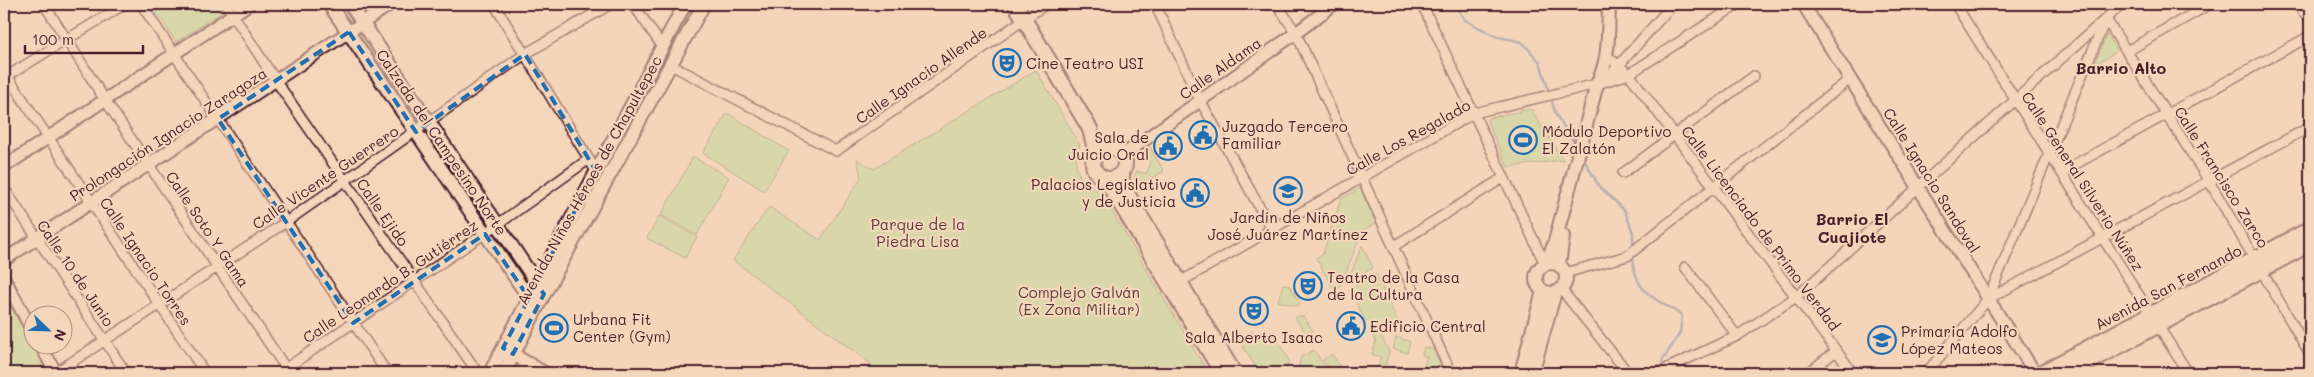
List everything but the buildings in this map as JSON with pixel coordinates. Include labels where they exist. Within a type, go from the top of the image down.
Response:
[{"type":"main road","name":"Calzada del Campesino Norte","points":[[329,4],[529,298]]},
{"type":"main road","name":"Calzada del Campesino Norte","points":[[350,4],[540,289]]},
{"type":"main road","name":"Avenida Niños Héroes de Chapultepec","points":[[490,373],[508,351],[540,289],[596,171],[685,4]]},
{"type":"main road","name":"Avenida Niños Héroes de Chapultepec","points":[[504,373],[508,351],[529,298],[540,289],[671,65],[704,4]]},
{"type":"main road","points":[[1015,4],[1102,150]]},
{"type":"main road","points":[[1521,373],[1553,290],[1565,282],[1560,246],[1607,56],[1609,4]]},
{"type":"main road","points":[[433,157],[446,149]]},
{"type":"main road","points":[[1102,150],[1117,149],[1123,156],[1125,164],[1122,172],[1122,185],[1234,373]]},
{"type":"main road","points":[[1102,150],[1094,168],[1105,178],[1222,373]]},
{"type":"main road","points":[[1553,290],[1535,279],[1538,270],[1545,264],[1554,244],[1579,165]]},
{"type":"main road","points":[[1105,178],[1115,178],[1122,172]]},
{"type":"main road","points":[[449,181],[462,173]]},
{"type":"main road","name":"Avenida San Fernando","points":[[2260,264],[2310,229]]},
{"type":"main road","name":"Avenida San Fernando","points":[[2041,373],[2155,319],[2260,264],[2310,244]]},
{"type":"main road","points":[[1545,264],[1562,269]]},
{"type":"main road","points":[[1532,373],[1553,290]]},
{"type":"main road","name":"Avenida San Fernando","points":[[2069,373],[2155,319]]},
{"type":"street","name":"Calle Soto Y Gama","points":[[44,4],[148,165],[218,266],[284,372]]},
{"type":"street","points":[[5,75],[125,4]]},
{"type":"street","points":[[141,4],[387,373]]},
{"type":"street","name":"Calle Ejido","points":[[226,4],[276,81],[478,373]]},
{"type":"street","points":[[4,167],[250,4]]},
{"type":"street","name":"Prolongación Ignacio Zaragoza","points":[[4,260],[391,4]]},
{"type":"street","points":[[494,4],[596,171]]},
{"type":"street","name":"Calle Vicente Guerrero","points":[[56,373],[286,222],[525,54],[611,4]]},
{"type":"street","points":[[634,4],[662,46]]},
{"type":"street","name":"Calle Ignacio Allende","points":[[671,65],[836,151],[1046,4]]},
{"type":"street","points":[[1156,4],[1200,100],[1272,230]]},
{"type":"street","points":[[1277,4],[1296,33],[1452,373]]},
{"type":"street","name":"Calle Aldama","points":[[1123,156],[1334,4]]},
{"type":"street","points":[[1422,4],[1545,264]]},
{"type":"street","points":[[1602,79],[1619,65],[1673,4]]},
{"type":"street","name":"Calle Los Regalado","points":[[1180,282],[1474,113],[1556,94],[1602,79],[1629,74],[1739,4]]},
{"type":"street","name":"Calle Ignacio Sandoval","points":[[1804,4],[2034,373]]},
{"type":"street","name":"Calle General Silverio Núñez","points":[[1955,4],[2188,373]]},
{"type":"street","points":[[1661,371],[1737,336],[1796,297],[2122,4]]},
{"type":"street","points":[[2126,51],[2210,4]]},
{"type":"street","points":[[2296,4],[2310,19]]},
{"type":"street","points":[[1926,373],[1988,299],[2106,19]]},
{"type":"street","name":"Calle Francisco Zarco","points":[[2106,19],[2210,181],[2260,264],[2310,354]]},
{"type":"street","points":[[2061,172],[2310,36]]},
{"type":"street","name":"Calle Licenciado de Primo Verdad","points":[[1607,56],[1629,74],[1853,373]]},
{"type":"street","name":"Calle Ignacio Torres","points":[[5,75],[205,373]]},
{"type":"street","points":[[1624,173],[1754,76]]},
{"type":"street","points":[[1562,269],[1627,256],[1850,79]]},
{"type":"street","points":[[1988,299],[2310,127]]},
{"type":"street","name":"Calle Leonardo B. Gutiérrez","points":[[284,372],[353,322],[497,226],[589,159]]},
{"type":"street","points":[[1394,246],[1503,178]]},
{"type":"street","name":"Calle 10 de Junio","points":[[4,188],[126,373]]},
{"type":"street","points":[[1685,267],[1737,336]]},
{"type":"street","points":[[4,278],[22,311]]},
{"type":"street","points":[[1553,290],[1628,373]]},
{"type":"street","points":[[508,351],[545,373]]},
{"type":"street","points":[[1808,373],[1836,351]]},
{"type":"street","points":[[46,354],[56,373]]},
{"type":"street","points":[[520,373],[526,362]]},
{"type":"highlighted area","points":[[349,32],[416,132],[525,54],[596,171],[536,284],[544,294],[513,354],[503,348],[529,298],[485,234],[353,323],[218,119]]},
{"type":"green space","points":[[151,4],[217,4],[222,12],[176,42]]},
{"type":"green space","points":[[2107,34],[2117,51],[2094,65]]},
{"type":"green space","name":"Parque de la Piedra Lisa","points":[[1036,70],[1080,145],[1076,161],[1079,174],[1087,184],[1101,193],[1208,373],[861,373],[872,365],[733,260],[769,207],[820,240],[861,178],[857,159],[874,169]]},
{"type":"green space","name":"Módulo Deportivo El Zalatón","points":[[1531,109],[1563,160],[1508,167],[1487,121],[1488,118]]},
{"type":"green space","points":[[727,113],[789,151],[764,191],[703,153]]},
{"type":"green space","points":[[1149,146],[1164,171],[1140,186],[1134,177],[1137,171],[1146,174],[1150,165],[1147,154],[1138,156],[1137,154]]},
{"type":"green space","points":[[693,157],[729,177],[697,235],[661,215]]},
{"type":"green space","points":[[1360,188],[1376,223],[1362,231],[1341,285],[1334,289],[1316,258],[1323,254],[1341,199]]},
{"type":"green space","points":[[659,216],[697,237],[685,258],[647,238]]},
{"type":"green space","points":[[1362,245],[1373,268],[1348,281]]},
{"type":"green space","points":[[1376,274],[1403,333],[1366,321],[1349,290]]},
{"type":"green space","points":[[1283,284],[1290,286],[1300,304],[1297,306],[1278,301]]},
{"type":"green space","points":[[4,294],[22,326],[22,354],[38,354],[42,362],[41,373],[6,373],[4,370]]},
{"type":"green space","points":[[1298,316],[1304,317],[1313,331],[1307,335],[1295,318]]},
{"type":"green space","points":[[1252,331],[1275,337],[1289,360],[1285,373],[1259,373],[1239,340]]},
{"type":"green space","points":[[1371,332],[1379,332],[1389,352],[1383,373],[1377,373],[1381,357],[1372,354],[1376,342]]},
{"type":"green space","points":[[1396,337],[1410,342],[1407,353],[1393,349]]},
{"type":"green space","points":[[1424,347],[1433,349],[1444,373],[1422,373],[1427,357],[1422,355]]},
{"type":"green space","points":[[1314,350],[1329,373],[1297,373],[1301,357]]},
{"type":"green space","points":[[1332,354],[1339,365],[1337,373],[1332,373],[1323,360]]},
{"type":"waterway","points":[[1454,4],[1465,20],[1495,36],[1522,42],[1540,62],[1556,115],[1576,145]]},
{"type":"waterway","points":[[1582,156],[1599,186],[1625,211],[1633,233],[1633,249]]},
{"type":"waterway","points":[[1633,254],[1634,267],[1641,286],[1654,298],[1682,315],[1680,333],[1662,361]]},
{"type":"place","name":"Cine Teatro USI","points":[[1007,63]]},
{"type":"place","name":"Juzgado Tercero Familiar","points":[[1203,135]]},
{"type":"place","name":"Módulo Deportivo El Zalatón","points":[[1523,140]]},
{"type":"place","name":"Sala de Juicio Oral","points":[[1168,146]]},
{"type":"place","name":"Jardín de Niños José Juárez Martínez","points":[[1288,191]]},
{"type":"place","name":"Palacios Legislativo y de Justicia","points":[[1195,193]]},
{"type":"place","name":"Teatro de la Casa de la Cultura","points":[[1308,286]]},
{"type":"place","name":"Sala Alberto Isaac","points":[[1254,311]]},
{"type":"place","name":"Edificio Central","points":[[1351,326]]},
{"type":"place","name":"Urbana Fit Center (Gym)","points":[[554,328]]},
{"type":"place","name":"Primaria Adolfo López Mateos","points":[[1882,340]]},
{"type":"district","name":"Barrio Alto","points":[[2121,67]]},
{"type":"district","name":"Barrio El Cuajiote","points":[[1852,227]]},
{"type":"park label","name":"Complejo Galván (Ex Zona Militar)","points":[[1079,300]]}]
